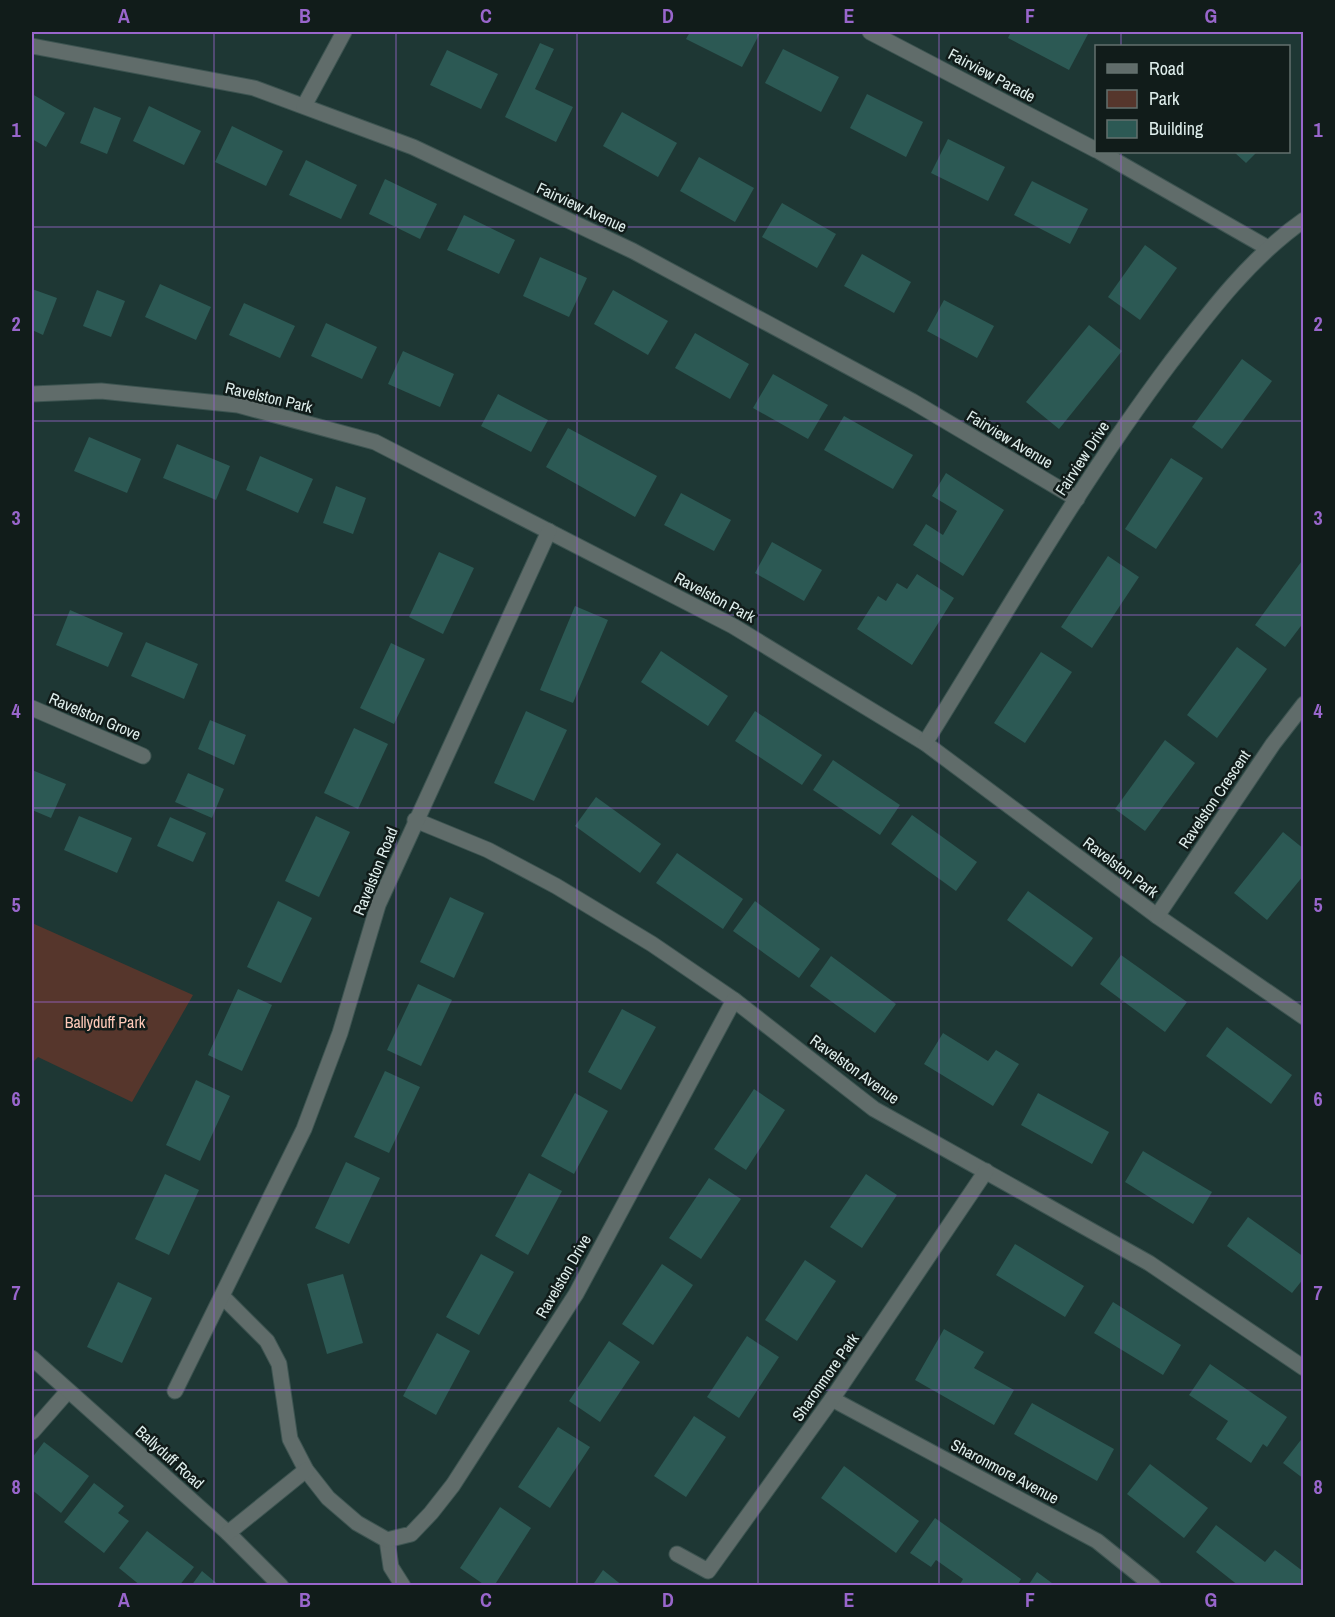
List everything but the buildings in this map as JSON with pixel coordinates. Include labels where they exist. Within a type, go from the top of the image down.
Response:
[{"type":"street","points":[[304,106],[344,32]]},
{"type":"street","name":"Fairview Parade","points":[[870,32],[1095,149]]},
{"type":"street","name":"Fairview Avenue","points":[[32,46],[254,88],[413,147],[633,251],[912,401],[1077,499]]},
{"type":"street","name":"Fairview Parade","points":[[1102,153],[1268,248]]},
{"type":"street","name":"Fairview Drive","points":[[925,743],[1128,420],[1192,335],[1268,248],[1304,220]]},
{"type":"street","name":"Ravelston Park","points":[[32,394],[101,391],[238,405],[375,442],[733,626],[925,743],[1157,916],[1304,1017]]},
{"type":"street","name":"Ravelston Road","points":[[175,1391],[304,1129],[340,1033],[378,905],[549,531]]},
{"type":"street","name":"Ravelston Crescent","points":[[1157,916],[1273,744],[1304,704]]},
{"type":"street","name":"Ravelston Grove","points":[[32,708],[143,756]]},
{"type":"street","name":"Ravelston Avenue","points":[[415,820],[488,850],[556,886],[652,944],[734,1000],[874,1109],[1149,1263],[1304,1368]]},
{"type":"street","name":"Ravelston Drive","points":[[387,1540],[411,1534],[453,1485],[576,1294],[734,1000]]},
{"type":"street","name":"Sharonmore Park","points":[[677,1554],[708,1571],[832,1399],[986,1171]]},
{"type":"street","points":[[222,1296],[267,1341],[279,1364],[290,1439],[306,1470],[328,1498],[357,1523],[387,1540],[391,1567],[403,1586]]},
{"type":"street","name":"Ballyduff Road","points":[[32,1358],[228,1533],[281,1586]]},
{"type":"street","points":[[32,1432],[68,1391]]},
{"type":"street","name":"Sharonmore Avenue","points":[[832,1399],[1097,1541],[1153,1586]]},
{"type":"street","points":[[228,1533],[306,1470]]},
{"type":"green space","name":"Ballyduff Park","points":[[32,923],[193,995],[132,1102],[38,1057],[32,1063]]}]
